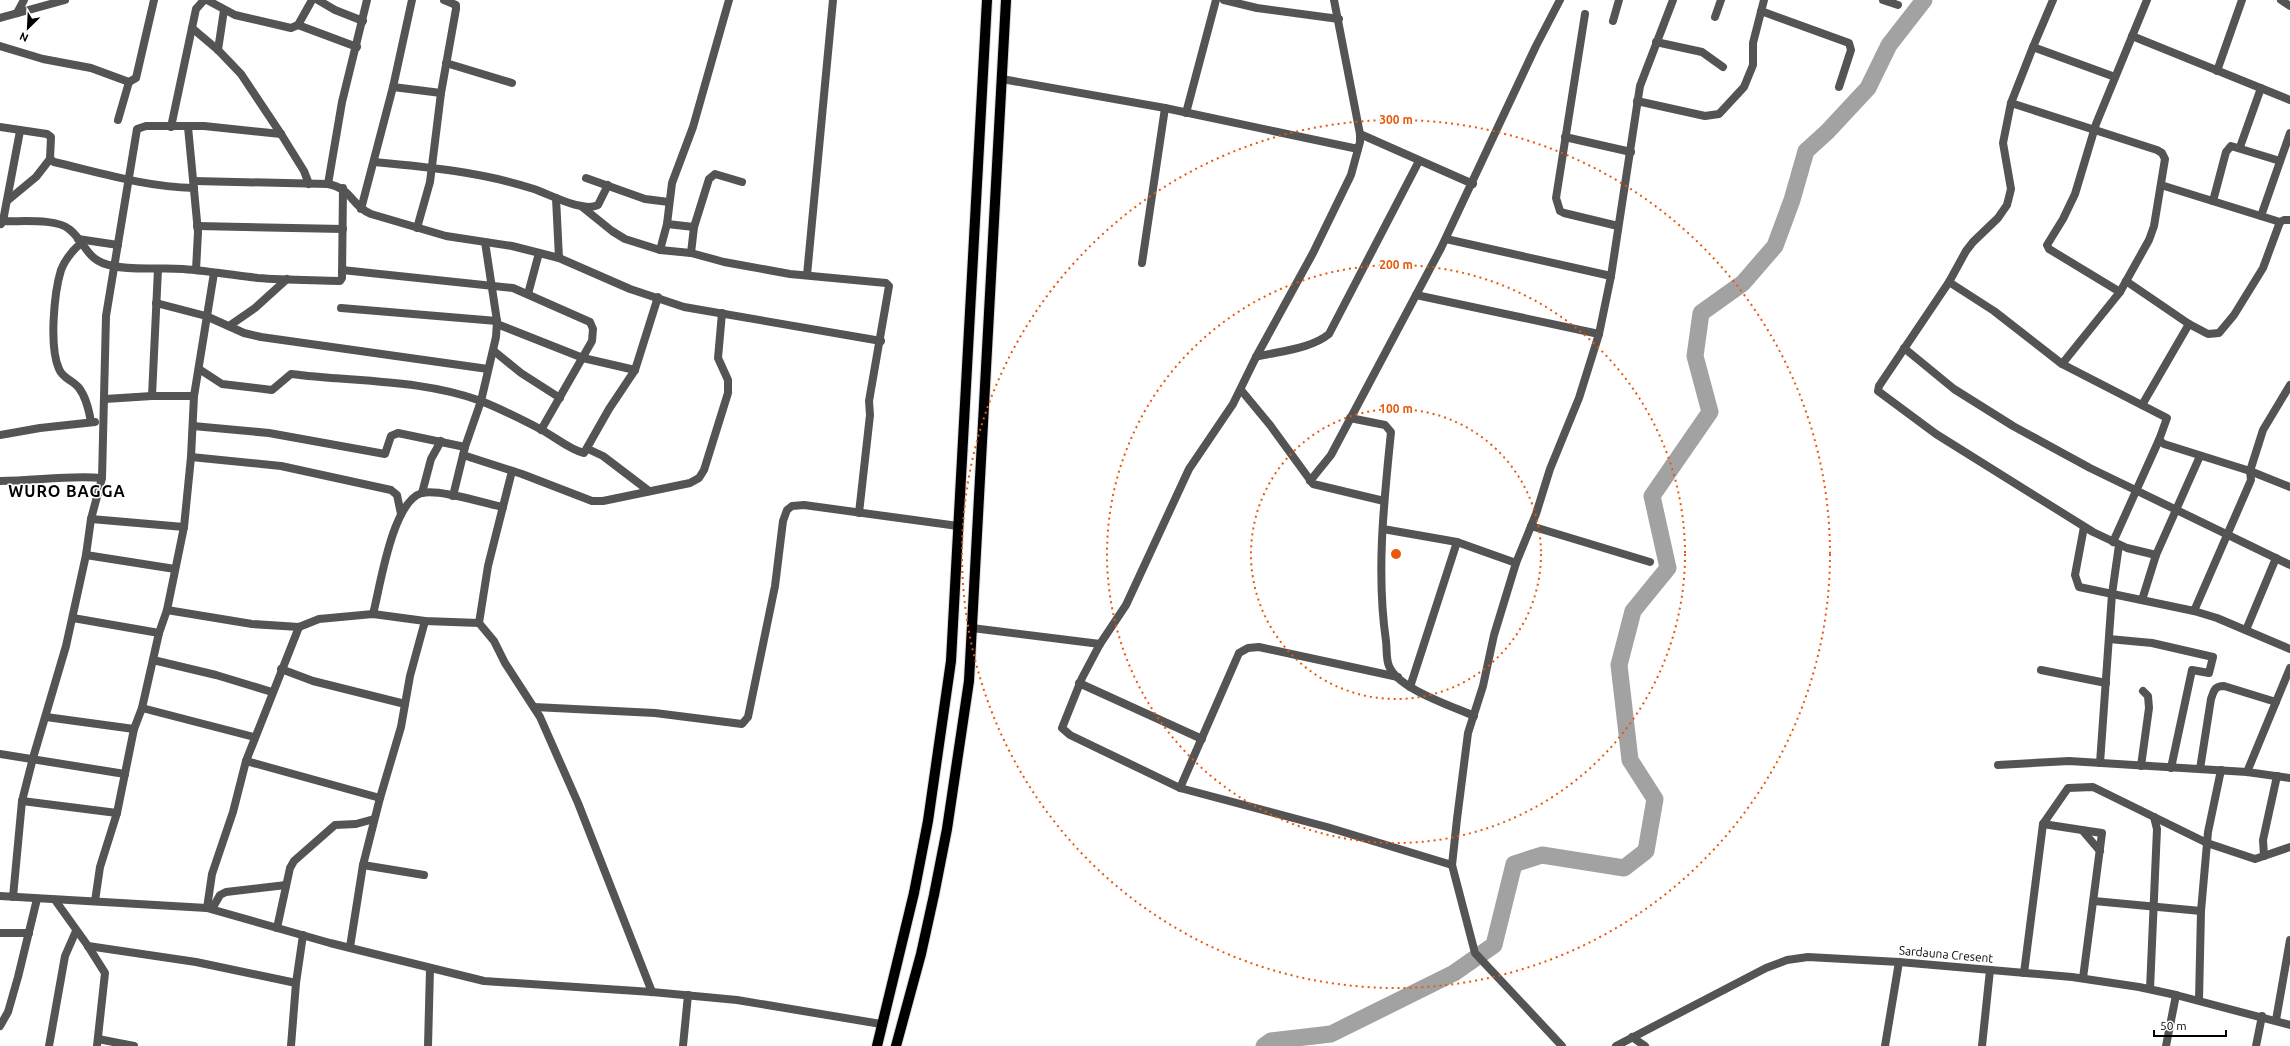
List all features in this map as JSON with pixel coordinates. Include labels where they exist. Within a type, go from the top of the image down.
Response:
[{"type":"main road","points":[[877,1046],[881,1024],[914,893],[928,821],[951,661],[987,0]]},
{"type":"main road","points":[[896,1046],[921,954],[947,829],[969,681],[1006,0]]},
{"type":"street","points":[[17,13],[24,0]]},
{"type":"street","points":[[0,18],[65,0]]},
{"type":"street","points":[[118,120],[129,82],[136,78],[154,0]]},
{"type":"street","points":[[171,127],[196,9],[205,0],[224,10],[291,28],[298,25],[312,0]]},
{"type":"street","points":[[318,0],[335,10],[363,21]]},
{"type":"street","points":[[328,184],[342,102],[357,47],[367,0]]},
{"type":"street","points":[[361,209],[393,87],[412,0]]},
{"type":"street","points":[[417,228],[432,167],[441,93],[456,5],[444,0]]},
{"type":"street","points":[[660,250],[667,224],[668,202],[672,183],[693,127],[729,0]]},
{"type":"street","points":[[807,276],[833,0]]},
{"type":"street","points":[[1186,113],[1216,0]]},
{"type":"street","points":[[1224,0],[1257,8],[1339,19]]},
{"type":"street","points":[[1334,0],[1339,19],[1348,76],[1360,134],[1358,149],[1351,175],[1313,254],[1256,357],[1241,390],[1189,469],[1126,605],[1100,644],[1079,683],[1062,728],[1064,731],[1180,788],[1327,827],[1452,865]]},
{"type":"street","points":[[1310,481],[1331,455],[1446,239],[1473,184],[1536,46],[1560,0]]},
{"type":"street","points":[[1614,21],[1619,0]]},
{"type":"street","points":[[1562,1046],[1477,956],[1452,865],[1468,733],[1483,686],[1494,635],[1516,563],[1531,526],[1550,468],[1579,398],[1599,334],[1611,276],[1640,86],[1673,0]]},
{"type":"street","points":[[1715,17],[1721,0]]},
{"type":"street","points":[[1637,101],[1705,116],[1719,114],[1744,87],[1750,72],[1754,59],[1753,43],[1764,0]]},
{"type":"street","points":[[1883,0],[1898,5]]},
{"type":"street","points":[[2053,0],[2011,103],[2003,143],[2011,189],[2007,205],[1998,218],[1973,242],[1949,282],[1879,386],[1879,392],[1909,412],[1936,434],[2084,527],[2116,543],[2156,555]]},
{"type":"street","points":[[2120,292],[2047,247],[2075,194],[2094,130],[2147,0]]},
{"type":"street","points":[[2217,71],[2242,0]]},
{"type":"street","points":[[2281,0],[2290,6]]},
{"type":"street","points":[[218,50],[224,10]]},
{"type":"street","points":[[1761,11],[1849,43],[1851,50],[1839,87]]},
{"type":"street","points":[[1585,14],[1556,198],[1560,211],[1618,226]]},
{"type":"street","points":[[298,25],[357,47]]},
{"type":"street","points":[[192,28],[218,50],[241,74],[304,171],[309,184]]},
{"type":"street","points":[[2132,36],[2290,100]]},
{"type":"street","points":[[1656,42],[1702,52],[1722,67]]},
{"type":"street","points":[[0,46],[43,59],[91,68],[129,82]]},
{"type":"street","points":[[2033,48],[2115,77]]},
{"type":"street","points":[[446,63],[512,83]]},
{"type":"street","points":[[1002,79],[1165,108],[1358,149]]},
{"type":"street","points":[[393,87],[441,93]]},
{"type":"street","points":[[2240,148],[2261,88]]},
{"type":"street","points":[[2011,103],[2162,153],[2166,159],[2154,226],[2149,240],[2120,292],[2062,364]]},
{"type":"street","points":[[1142,263],[1165,108]]},
{"type":"street","points":[[13,897],[22,800],[73,618],[86,555],[91,519],[102,478],[102,421],[105,399],[106,316],[113,266],[118,245],[137,128],[204,126],[281,134]]},
{"type":"street","points":[[0,127],[50,135],[50,159],[36,177],[7,201]]},
{"type":"street","points":[[188,127],[197,226],[196,270]]},
{"type":"street","points":[[20,131],[2,223],[58,224],[68,228],[87,253],[95,260],[113,266],[158,270],[196,270],[214,273],[287,279],[340,281],[342,270],[343,188]]},
{"type":"street","points":[[2261,216],[2290,133]]},
{"type":"street","points":[[1360,134],[1473,184]]},
{"type":"street","points":[[1565,137],[1631,152]]},
{"type":"street","points":[[2214,201],[2226,152],[2231,146],[2280,162]]},
{"type":"street","points":[[50,159],[54,162],[129,180],[173,187],[194,184],[328,184],[343,188],[361,209],[371,214],[446,236],[485,242],[559,258],[630,289],[684,306],[881,341]]},
{"type":"street","points":[[1256,357],[1315,341],[1329,334],[1419,161]]},
{"type":"street","points":[[374,162],[432,167],[494,178],[581,206],[597,206],[608,185]]},
{"type":"street","points":[[691,253],[694,227],[706,183],[712,175],[719,174],[742,182]]},
{"type":"street","points":[[586,178],[644,198],[668,202]]},
{"type":"street","points":[[2161,184],[2280,222],[2290,220]]},
{"type":"street","points":[[556,198],[559,258]]},
{"type":"street","points":[[581,206],[612,231],[625,239],[660,250],[691,253],[724,262],[807,276],[886,283],[889,286],[881,341],[869,401],[870,415],[859,512]]},
{"type":"street","points":[[2126,281],[2189,324],[2208,334],[2220,333],[2234,315],[2262,268],[2280,222]]},
{"type":"street","points":[[667,224],[694,227]]},
{"type":"street","points":[[197,226],[343,229]]},
{"type":"street","points":[[1446,239],[1611,276]]},
{"type":"street","points":[[79,241],[118,245]]},
{"type":"street","points":[[79,241],[61,269],[54,317],[54,346],[58,367],[62,374],[78,387],[88,408],[91,422]]},
{"type":"street","points":[[453,496],[464,451],[481,401],[488,369],[494,351],[497,323],[490,286],[485,242]]},
{"type":"street","points":[[528,294],[538,253]]},
{"type":"street","points":[[152,396],[158,270]]},
{"type":"street","points":[[342,270],[513,288],[590,322],[593,334],[584,358],[542,430]]},
{"type":"street","points":[[95,901],[103,853],[111,836],[117,813],[134,729],[142,708],[159,633],[167,610],[184,527],[191,458],[194,396],[214,273]]},
{"type":"street","points":[[229,326],[255,308],[287,279]]},
{"type":"street","points":[[1949,282],[1994,311],[2062,364],[2167,418],[2159,440],[2135,490],[2116,543],[2100,763]]},
{"type":"street","points":[[1416,295],[1599,334]]},
{"type":"street","points":[[199,369],[222,384],[253,388],[272,390],[291,374],[417,387],[481,401],[542,430],[583,453],[588,449],[609,408],[634,370],[658,297]]},
{"type":"street","points":[[156,303],[206,316],[244,333],[260,337],[488,369]]},
{"type":"street","points":[[341,308],[497,323],[584,358],[634,370]]},
{"type":"street","points":[[193,426],[269,433],[385,454],[391,436],[398,433],[441,441],[512,471],[592,501],[603,501],[649,490],[690,483],[699,478],[704,470],[728,393],[728,380],[718,358],[722,313]]},
{"type":"street","points":[[2142,406],[2189,324]]},
{"type":"street","points":[[1904,348],[1954,389],[1992,414],[2135,490],[2290,565]]},
{"type":"street","points":[[494,351],[521,373],[560,398]]},
{"type":"street","points":[[2194,611],[2252,480],[2250,471],[2263,430],[2290,386]]},
{"type":"street","points":[[1241,390],[1275,431],[1313,484],[1384,500]]},
{"type":"street","points":[[105,399],[152,396],[194,396]]},
{"type":"street","points":[[1350,418],[1385,425],[1391,432],[1384,500],[1382,621],[1389,666],[1398,677],[1410,687],[1474,716]]},
{"type":"street","points":[[0,435],[40,428],[102,421]]},
{"type":"street","points":[[2159,440],[2164,444],[2250,471],[2290,487]]},
{"type":"street","points":[[422,493],[427,472],[441,441]]},
{"type":"street","points":[[588,449],[603,456],[649,490]]},
{"type":"street","points":[[2142,600],[2156,555],[2200,456]]},
{"type":"street","points":[[191,458],[281,466],[391,490],[397,495],[401,514]]},
{"type":"street","points":[[479,623],[488,566],[512,471]]},
{"type":"street","points":[[0,482],[29,481],[61,476],[102,478]]},
{"type":"street","points":[[373,614],[388,549],[401,514],[410,500],[422,493],[453,496],[503,507]]},
{"type":"street","points":[[534,707],[655,713],[742,724],[748,717],[775,586],[783,521],[787,510],[792,506],[804,505],[958,526]]},
{"type":"street","points":[[91,519],[184,527]]},
{"type":"street","points":[[1531,526],[1650,562]]},
{"type":"street","points":[[2084,527],[2075,575],[2076,584],[2079,587],[2194,611],[2246,630],[2290,649]]},
{"type":"street","points":[[1383,529],[1457,542],[1516,563]]},
{"type":"street","points":[[1410,687],[1457,542]]},
{"type":"street","points":[[86,555],[175,569]]},
{"type":"street","points":[[2246,630],[2276,558]]},
{"type":"street","points":[[167,610],[252,624],[299,627],[319,618],[373,614],[425,621],[479,623],[494,641],[505,663],[540,717],[578,803],[652,992]]},
{"type":"street","points":[[73,618],[159,633]]},
{"type":"street","points":[[350,948],[363,865],[374,819],[401,727],[425,621]]},
{"type":"street","points":[[209,909],[211,882],[233,812],[246,761],[254,737],[299,627]]},
{"type":"street","points":[[972,628],[1100,644]]},
{"type":"street","points":[[2109,639],[2152,643],[2213,658],[2209,673],[2192,670],[2172,768]]},
{"type":"street","points":[[1180,788],[1239,653],[1248,648],[1259,647],[1398,677]]},
{"type":"street","points":[[153,660],[216,675],[272,692]]},
{"type":"street","points":[[2247,772],[2290,668]]},
{"type":"street","points":[[281,669],[313,682],[405,704]]},
{"type":"street","points":[[2041,670],[2106,683]]},
{"type":"street","points":[[1079,683],[1202,739]]},
{"type":"street","points":[[2200,769],[2214,689],[2218,686],[2224,686],[2276,702]]},
{"type":"street","points":[[2141,766],[2148,708],[2148,696],[2143,691]]},
{"type":"street","points":[[142,708],[254,737]]},
{"type":"street","points":[[46,717],[134,729]]},
{"type":"street","points":[[0,754],[33,758],[125,774]]},
{"type":"street","points":[[246,761],[380,798]]},
{"type":"street","points":[[1998,765],[2069,761],[2221,770],[2290,778]]},
{"type":"street","points":[[2199,1000],[2201,911],[2207,843],[2221,770]]},
{"type":"street","points":[[2264,856],[2264,840],[2277,776]]},
{"type":"street","points":[[2024,973],[2043,824],[2068,788],[2093,787],[2207,843],[2255,859],[2290,847]]},
{"type":"street","points":[[22,800],[117,813]]},
{"type":"street","points":[[2150,989],[2155,908],[2157,829],[2154,817]]},
{"type":"street","points":[[277,928],[292,864],[328,829],[335,825],[356,824],[374,819]]},
{"type":"street","points":[[2043,824],[2102,833],[2083,978]]},
{"type":"street","points":[[2082,830],[2100,851]]},
{"type":"street","points":[[363,865],[424,875]]},
{"type":"street","points":[[211,882],[220,895]]},
{"type":"street","points":[[209,909],[220,895],[226,892],[286,885]]},
{"type":"street","points":[[0,896],[209,909],[430,969],[484,981],[652,992],[737,1000],[881,1024]]},
{"type":"street","points":[[0,1026],[8,1012],[37,899]]},
{"type":"street","points":[[55,900],[88,946],[106,977],[98,1043],[134,1046]]},
{"type":"street","points":[[2094,901],[2155,908],[2201,911]]},
{"type":"street","points":[[49,1046],[65,956],[76,931]]},
{"type":"street","points":[[0,933],[29,932]]},
{"type":"street","points":[[291,1046],[296,983],[303,935]]},
{"type":"street","points":[[2276,1020],[2290,940]]},
{"type":"street","points":[[88,946],[196,962],[296,983]]},
{"type":"street","name":"Sardauna Cresent","points":[[1616,1046],[1766,968],[1786,960],[1808,957],[1900,962],[2083,978],[2150,989],[2199,1000],[2262,1016],[2290,1025]]},
{"type":"street","points":[[1885,1046],[1900,962]]},
{"type":"street","points":[[428,1046],[430,969]]},
{"type":"street","points":[[1982,1046],[1990,970]]},
{"type":"street","points":[[683,1046],[688,995]]},
{"type":"street","points":[[2166,1046],[2176,995]]},
{"type":"street","points":[[2256,1046],[2262,1016]]},
{"type":"street","points":[[1632,1037],[1645,1046]]},
{"type":"waterway","points":[[1264,1046],[1271,1041],[1331,1034],[1454,973],[1494,945],[1514,864],[1542,855],[1624,868],[1646,851],[1655,799],[1630,760],[1619,665],[1633,611],[1668,568],[1652,496],[1710,412],[1695,356],[1701,313],[1743,283],[1775,246],[1792,200],[1806,151],[1827,132],[1868,88],[1889,45],[1924,0]]},
{"type":"district","name":"WURO BAGGA","points":[[67,491]]}]
